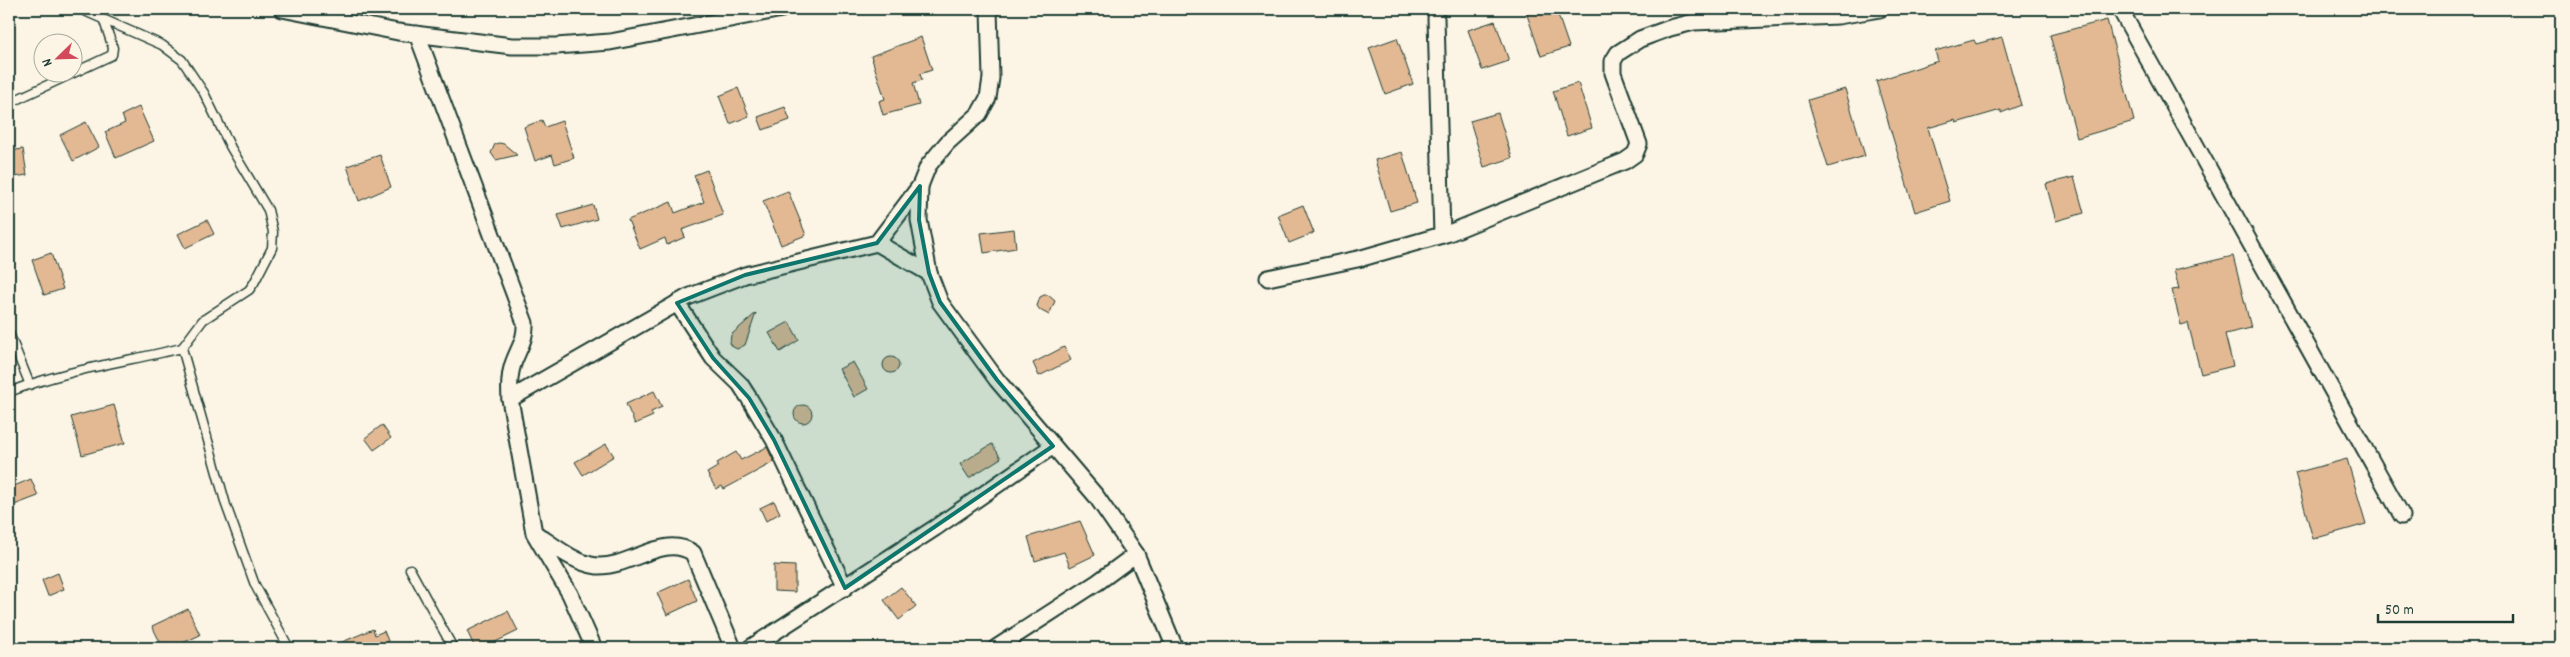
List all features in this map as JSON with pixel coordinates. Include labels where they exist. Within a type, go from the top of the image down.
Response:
[{"type":"street","points":[[282,9],[417,34],[512,46],[556,46],[610,42],[782,9]]},
{"type":"street","points":[[510,399],[677,303],[711,287],[745,275],[876,242],[920,186],[928,166],[947,142],[979,114],[988,98],[991,78],[989,9]]},
{"type":"street","points":[[1268,278],[1362,258],[1442,235],[1625,161],[1635,154],[1639,144],[1613,73],[1613,61],[1618,53],[1640,39],[1694,22],[1838,16],[1880,9]]},
{"type":"street","points":[[2120,9],[2402,516]]},
{"type":"street","points":[[1436,18],[1442,235]]},
{"type":"street","points":[[417,34],[525,323],[526,334],[513,362],[509,380],[510,399],[526,498],[534,533],[570,594],[594,648]]},
{"type":"street","points":[[920,186],[919,220],[929,273],[940,302],[962,335],[1096,496],[1136,554],[1174,648]]},
{"type":"street","points":[[876,242],[929,273]]},
{"type":"street","points":[[677,303],[713,358],[740,384],[774,440],[845,588]]},
{"type":"street","points":[[750,648],[845,588],[1053,446]]},
{"type":"street","points":[[534,533],[584,562],[596,566],[627,561],[668,546],[682,546],[692,553],[733,648]]},
{"type":"street","points":[[996,648],[1098,582],[1136,554]]},
{"type":"lane","points":[[9,392],[30,384],[97,366],[182,348],[203,320],[249,290],[272,248],[273,232],[268,210],[231,148],[204,93],[182,60],[162,45],[80,9]]},
{"type":"lane","points":[[9,103],[112,55],[113,48],[104,21]]},
{"type":"lane","points":[[9,333],[30,384]]},
{"type":"lane","points":[[182,348],[226,506],[255,585],[289,648]]},
{"type":"lane","points":[[410,569],[453,648]]},
{"type":"highlighted area","points":[[920,186],[919,220],[929,273],[940,302],[997,380],[1053,446],[845,588],[774,440],[749,398],[713,358],[677,303],[745,275],[877,243]]},
{"type":"building","points":[[1536,9],[1556,9],[1569,47],[1541,56],[1526,12]]},
{"type":"building","points":[[2107,20],[2134,121],[2077,138],[2050,35]]},
{"type":"building","points":[[1495,21],[1509,61],[1482,70],[1468,30]]},
{"type":"building","points":[[921,37],[932,70],[920,74],[922,80],[913,83],[919,105],[883,115],[879,101],[885,99],[871,56]]},
{"type":"building","points":[[2002,37],[2021,105],[2001,113],[2001,110],[1956,123],[1955,120],[1928,128],[1950,201],[1915,212],[1876,81],[1938,61],[1935,51],[1974,40],[1976,44]]},
{"type":"building","points":[[1397,38],[1413,84],[1385,94],[1369,48]]},
{"type":"building","points":[[1578,83],[1592,128],[1567,136],[1553,91]]},
{"type":"building","points":[[738,88],[749,116],[730,124],[719,96]]},
{"type":"building","points":[[1845,89],[1865,156],[1828,167],[1808,100]]},
{"type":"building","points":[[139,107],[154,141],[116,158],[105,132],[125,123],[122,115]]},
{"type":"building","points":[[785,107],[790,120],[763,130],[758,117]]},
{"type":"building","points":[[1498,113],[1512,158],[1484,167],[1470,121]]},
{"type":"building","points":[[542,120],[545,127],[562,121],[574,158],[555,164],[552,155],[535,161],[524,127]]},
{"type":"building","points":[[86,122],[99,147],[73,161],[60,135]]},
{"type":"building","points":[[495,144],[504,144],[517,155],[496,160],[491,153]]},
{"type":"building","points":[[23,149],[27,175],[9,178],[9,151]]},
{"type":"building","points":[[1402,152],[1417,203],[1390,211],[1375,160]]},
{"type":"building","points":[[380,155],[391,187],[359,201],[347,166]]},
{"type":"building","points":[[707,170],[723,215],[682,230],[685,237],[667,245],[665,238],[640,249],[628,220],[671,202],[675,213],[704,202],[694,175]]},
{"type":"building","points":[[2074,177],[2084,213],[2056,221],[2046,184]]},
{"type":"building","points":[[788,191],[806,235],[781,245],[763,201]]},
{"type":"building","points":[[593,205],[597,219],[563,229],[558,215]]},
{"type":"building","points":[[1303,205],[1314,233],[1289,243],[1278,215]]},
{"type":"building","points":[[207,220],[214,234],[185,248],[178,234]]},
{"type":"building","points":[[1014,229],[1016,248],[984,253],[981,233]]},
{"type":"building","points":[[51,253],[63,289],[44,295],[32,260]]},
{"type":"building","points":[[2233,256],[2251,328],[2225,334],[2233,366],[2201,374],[2188,323],[2181,325],[2172,290],[2179,289],[2174,270]]},
{"type":"building","points":[[1048,295],[1055,301],[1049,315],[1037,306],[1040,297]]},
{"type":"building","points":[[756,313],[745,345],[737,349],[733,347],[730,343],[731,335]]},
{"type":"building","points":[[789,322],[799,340],[780,352],[769,333]]},
{"type":"building","points":[[1064,347],[1071,360],[1039,376],[1033,363]]},
{"type":"building","points":[[891,357],[897,359],[899,365],[897,371],[891,373],[885,371],[883,365],[885,359]]},
{"type":"building","points":[[853,362],[868,389],[854,397],[839,369]]},
{"type":"building","points":[[654,391],[662,407],[651,412],[653,416],[635,424],[626,404]]},
{"type":"building","points":[[114,405],[125,443],[82,455],[71,417]]},
{"type":"building","points":[[803,405],[809,408],[812,414],[809,420],[803,423],[797,420],[794,414],[797,408]]},
{"type":"building","points":[[382,425],[391,438],[374,450],[365,438]]},
{"type":"building","points":[[606,444],[614,456],[583,475],[575,462]]},
{"type":"building","points":[[992,444],[1001,458],[969,478],[960,464]]},
{"type":"building","points":[[767,447],[774,462],[724,489],[722,486],[716,489],[707,473],[719,466],[717,463],[736,452],[741,460]]},
{"type":"building","points":[[2347,459],[2366,524],[2313,539],[2295,473]]},
{"type":"building","points":[[31,479],[38,496],[9,507],[9,488]]},
{"type":"building","points":[[774,501],[780,513],[766,521],[760,508]]},
{"type":"building","points":[[1080,521],[1095,555],[1070,567],[1064,552],[1035,561],[1028,537]]},
{"type":"building","points":[[774,565],[795,566],[795,592],[774,591]]},
{"type":"building","points":[[58,573],[64,589],[48,596],[42,580]]},
{"type":"building","points":[[688,579],[697,601],[667,615],[657,593]]},
{"type":"building","points":[[901,587],[916,606],[899,620],[884,600]]},
{"type":"building","points":[[188,609],[200,635],[172,648],[163,648],[152,626]]},
{"type":"building","points":[[508,611],[518,631],[483,648],[475,648],[467,631]]},
{"type":"building","points":[[373,629],[375,635],[384,631],[391,648],[328,648]]}]
